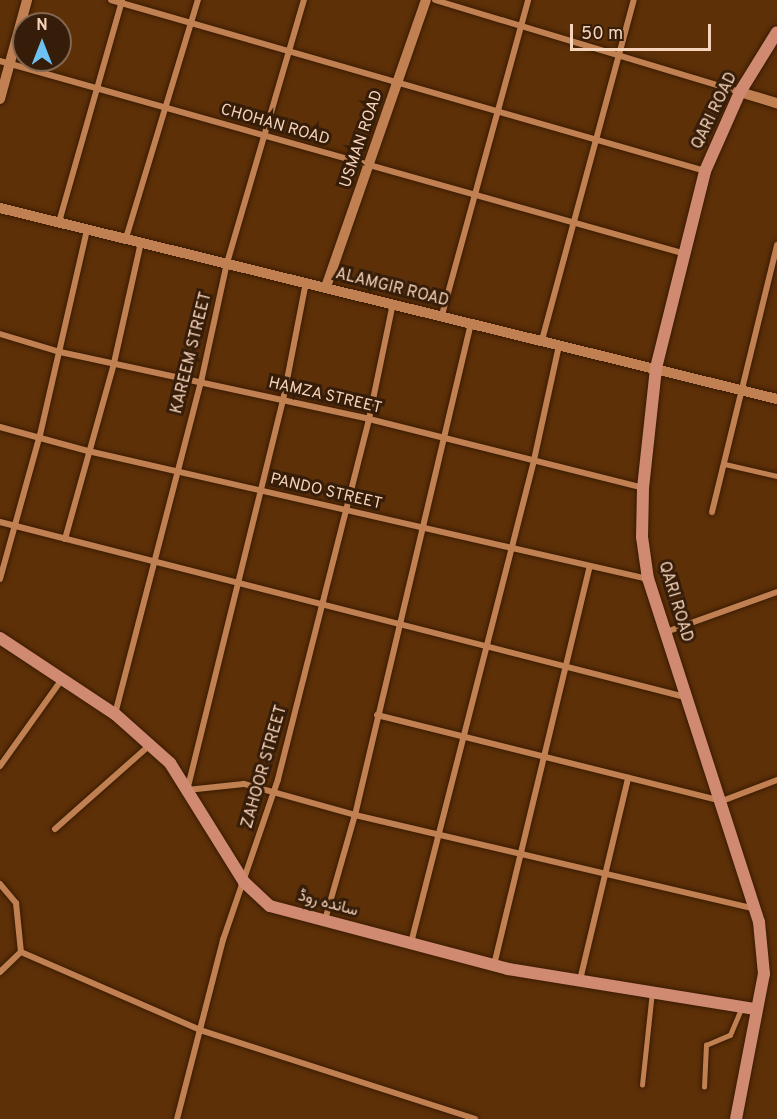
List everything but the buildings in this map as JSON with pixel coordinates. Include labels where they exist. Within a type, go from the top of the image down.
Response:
[{"type":"main road","name":"QARI ROAD","points":[[736,1119],[764,974],[755,909],[722,801],[648,579],[642,537],[643,488],[656,368],[682,253],[705,171],[740,92],[777,32]]},
{"type":"main road","name":"ساندہ روڈ","points":[[0,638],[116,714],[170,763],[244,882],[270,906],[494,965],[756,1009]]},
{"type":"main road","points":[[764,974],[777,970]]},
{"type":"street","points":[[0,99],[5,62],[27,0]]},
{"type":"street","points":[[111,0],[705,171]]},
{"type":"street","points":[[126,238],[198,0]]},
{"type":"street","name":"KAREEM STREET","points":[[116,714],[175,471],[201,382],[227,263],[304,0]]},
{"type":"street","name":"USMAN ROAD","points":[[326,287],[426,0]]},
{"type":"street","points":[[435,0],[777,103]]},
{"type":"street","points":[[442,315],[528,0]]},
{"type":"street","points":[[542,340],[634,0]]},
{"type":"street","points":[[59,222],[122,2]]},
{"type":"street","name":"CHOHAN ROAD","points":[[5,62],[682,253]]},
{"type":"street","name":"ALAMGIR ROAD","points":[[0,207],[777,399]]},
{"type":"street","points":[[0,579],[13,525],[40,435],[87,229]]},
{"type":"street","points":[[65,539],[114,363],[141,242]]},
{"type":"street","points":[[712,512],[777,245]]},
{"type":"street","points":[[306,282],[283,400],[260,490],[240,583],[187,790],[244,784],[273,795],[755,909]]},
{"type":"street","name":"ZAHOOR STREET","points":[[177,1119],[223,940],[273,795],[344,509],[369,419],[393,303]]},
{"type":"street","points":[[325,920],[355,815],[421,527],[446,438],[471,322]]},
{"type":"street","name":"HAMZA STREET","points":[[0,334],[60,351],[369,419],[643,488]]},
{"type":"street","points":[[411,943],[509,547],[534,460],[559,344]]},
{"type":"street","name":"PANDO STREET","points":[[0,427],[40,435],[88,451],[648,579]]},
{"type":"street","points":[[0,522],[688,698]]},
{"type":"street","points":[[494,965],[590,566]]},
{"type":"street","points":[[666,632],[777,592]]},
{"type":"street","points":[[0,766],[62,679]]},
{"type":"street","points":[[377,715],[722,801],[777,780]]},
{"type":"street","points":[[56,829],[150,745]]},
{"type":"street","points":[[580,980],[628,778]]},
{"type":"street","points":[[0,884],[16,903],[21,952]]},
{"type":"street","points":[[21,952],[200,1030],[475,1119]]},
{"type":"street","points":[[0,972],[21,952]]},
{"type":"lane","points":[[725,464],[777,476]]},
{"type":"lane","points":[[642,1085],[652,992]]},
{"type":"lane","points":[[704,1087],[706,1045],[730,1035],[742,1007]]}]
